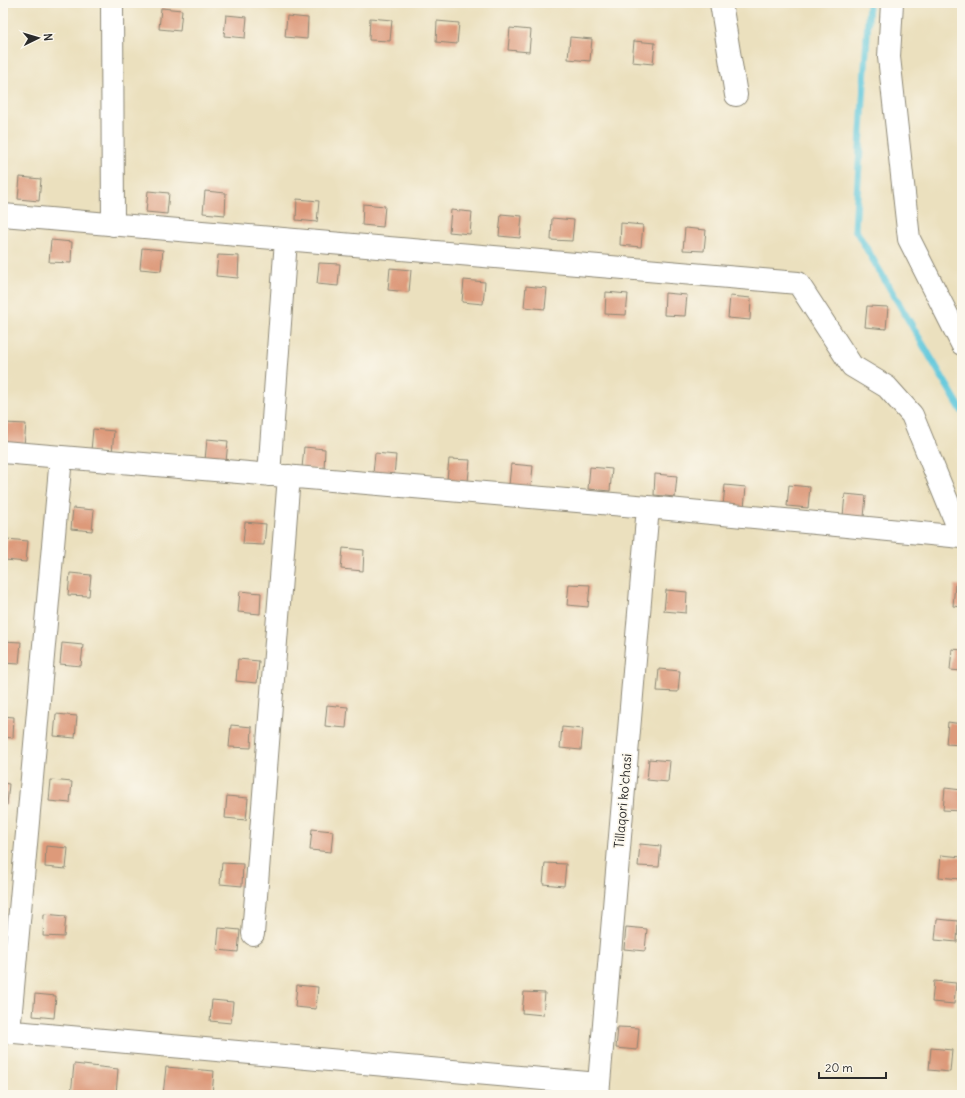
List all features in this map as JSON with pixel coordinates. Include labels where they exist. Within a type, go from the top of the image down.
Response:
[{"type":"street","points":[[112,3],[113,225]]},
{"type":"street","points":[[721,3],[736,95]]},
{"type":"street","points":[[892,3],[889,57],[909,239],[962,344]]},
{"type":"street","points":[[3,215],[798,283],[852,366],[887,387],[912,415],[962,537],[648,507],[3,452]]},
{"type":"street","points":[[253,934],[279,475],[286,240]]},
{"type":"street","points":[[61,457],[6,1031],[598,1090]]},
{"type":"street","name":"Tillaqori ko'chasi","points":[[598,1090],[648,507]]},
{"type":"building","points":[[161,8],[182,10],[180,31],[159,29]]},
{"type":"building","points":[[226,15],[247,17],[245,38],[224,36]]},
{"type":"building","points":[[287,16],[308,18],[307,39],[285,37]]},
{"type":"building","points":[[370,18],[392,20],[390,41],[369,40]]},
{"type":"building","points":[[437,21],[459,23],[457,44],[436,42]]},
{"type":"building","points":[[510,28],[531,30],[529,52],[508,50]]},
{"type":"building","points":[[570,37],[592,39],[590,61],[568,59]]},
{"type":"building","points":[[634,41],[655,43],[653,64],[632,62]]},
{"type":"building","points":[[20,177],[41,179],[39,201],[18,199]]},
{"type":"building","points":[[148,191],[169,193],[167,214],[146,212]]},
{"type":"building","points":[[205,191],[226,193],[225,215],[203,213]]},
{"type":"building","points":[[297,199],[319,201],[317,222],[296,220]]},
{"type":"building","points":[[363,204],[385,206],[383,227],[362,225]]},
{"type":"building","points":[[451,210],[472,212],[470,234],[449,232]]},
{"type":"building","points":[[501,214],[522,216],[520,238],[499,236]]},
{"type":"building","points":[[552,218],[574,220],[572,241],[551,240]]},
{"type":"building","points":[[621,223],[643,225],[641,247],[620,245]]},
{"type":"building","points":[[685,228],[706,230],[704,251],[683,250]]},
{"type":"building","points":[[51,240],[72,242],[71,263],[49,262]]},
{"type":"building","points":[[142,248],[163,250],[161,271],[140,269]]},
{"type":"building","points":[[218,255],[239,256],[238,278],[216,276]]},
{"type":"building","points":[[319,263],[340,264],[338,286],[317,284]]},
{"type":"building","points":[[390,268],[411,270],[409,292],[388,290]]},
{"type":"building","points":[[464,280],[485,282],[483,304],[462,302]]},
{"type":"building","points":[[526,286],[547,288],[545,309],[524,307]]},
{"type":"building","points":[[606,292],[628,294],[626,315],[605,314]]},
{"type":"building","points":[[665,293],[687,295],[685,316],[664,315]]},
{"type":"building","points":[[730,296],[751,298],[750,320],[728,318]]},
{"type":"building","points":[[867,306],[888,307],[886,329],[865,327]]},
{"type":"building","points":[[5,423],[26,424],[24,446],[3,444]]},
{"type":"building","points":[[93,429],[114,431],[112,453],[91,451]]},
{"type":"building","points":[[207,439],[228,441],[226,462],[205,460]]},
{"type":"building","points":[[304,447],[325,449],[324,470],[302,468]]},
{"type":"building","points":[[375,453],[396,455],[394,476],[373,474]]},
{"type":"building","points":[[449,459],[470,460],[468,482],[447,480]]},
{"type":"building","points":[[511,464],[533,466],[531,487],[509,485]]},
{"type":"building","points":[[590,467],[612,469],[610,491],[588,489]]},
{"type":"building","points":[[655,474],[677,476],[675,497],[654,495]]},
{"type":"building","points":[[725,485],[746,487],[744,508],[723,506]]},
{"type":"building","points":[[789,485],[810,487],[808,508],[787,506]]},
{"type":"building","points":[[845,494],[866,496],[864,517],[843,516]]},
{"type":"building","points":[[73,508],[94,510],[92,531],[71,529]]},
{"type":"building","points":[[245,522],[266,524],[264,545],[243,544]]},
{"type":"building","points":[[7,539],[28,541],[26,562],[5,560]]},
{"type":"building","points":[[343,548],[364,550],[363,571],[341,569]]},
{"type":"building","points":[[70,573],[91,575],[89,596],[68,595]]},
{"type":"building","points":[[569,584],[590,585],[588,607],[567,605]]},
{"type":"building","points":[[955,585],[962,585],[962,607],[953,606]]},
{"type":"building","points":[[666,590],[687,592],[686,613],[664,611]]},
{"type":"building","points":[[240,591],[261,593],[260,614],[238,612]]},
{"type":"building","points":[[3,641],[21,642],[19,664],[3,663]]},
{"type":"building","points":[[62,643],[83,645],[81,666],[60,664]]},
{"type":"building","points":[[952,649],[962,650],[962,671],[950,670]]},
{"type":"building","points":[[238,659],[259,661],[257,683],[236,681]]},
{"type":"building","points":[[659,669],[680,671],[678,692],[657,691]]},
{"type":"building","points":[[327,705],[348,707],[346,728],[325,726]]},
{"type":"building","points":[[56,714],[77,716],[75,738],[54,736]]},
{"type":"building","points":[[3,716],[14,717],[13,738],[3,737]]},
{"type":"building","points":[[948,722],[962,724],[962,745],[946,744]]},
{"type":"building","points":[[231,725],[252,727],[251,748],[229,747]]},
{"type":"building","points":[[562,727],[583,729],[581,750],[560,748]]},
{"type":"building","points":[[649,759],[670,761],[668,782],[647,780]]},
{"type":"building","points":[[51,780],[72,782],[70,803],[49,801]]},
{"type":"building","points":[[3,783],[9,784],[7,805],[3,805]]},
{"type":"building","points":[[945,788],[962,790],[962,811],[943,810]]},
{"type":"building","points":[[227,796],[248,798],[246,820],[225,818]]},
{"type":"building","points":[[312,829],[333,831],[331,852],[310,850]]},
{"type":"building","points":[[640,844],[661,846],[659,867],[638,866]]},
{"type":"building","points":[[46,846],[68,848],[66,869],[45,867]]},
{"type":"building","points":[[941,855],[962,857],[960,879],[939,877]]},
{"type":"building","points":[[222,863],[243,864],[242,886],[220,884]]},
{"type":"building","points":[[545,863],[566,864],[564,886],[543,884]]},
{"type":"building","points":[[44,914],[66,916],[64,937],[43,936]]},
{"type":"building","points":[[937,919],[958,921],[957,942],[935,940]]},
{"type":"building","points":[[626,927],[647,929],[645,951],[624,949]]},
{"type":"building","points":[[219,928],[240,930],[238,952],[217,950]]},
{"type":"building","points":[[934,981],[956,983],[954,1004],[932,1002]]},
{"type":"building","points":[[297,985],[318,987],[316,1009],[295,1007]]},
{"type":"building","points":[[524,992],[545,993],[543,1015],[522,1013]]},
{"type":"building","points":[[35,994],[56,996],[54,1018],[33,1016]]},
{"type":"building","points":[[212,1000],[233,1002],[231,1023],[210,1021]]},
{"type":"building","points":[[618,1027],[639,1028],[637,1050],[616,1048]]},
{"type":"building","points":[[931,1048],[952,1050],[950,1072],[929,1070]]},
{"type":"building","points":[[74,1064],[118,1069],[116,1095],[71,1095]]},
{"type":"building","points":[[166,1067],[214,1071],[212,1095],[163,1095]]},
{"type":"waterway","points":[[869,3],[855,229],[962,411]]}]
